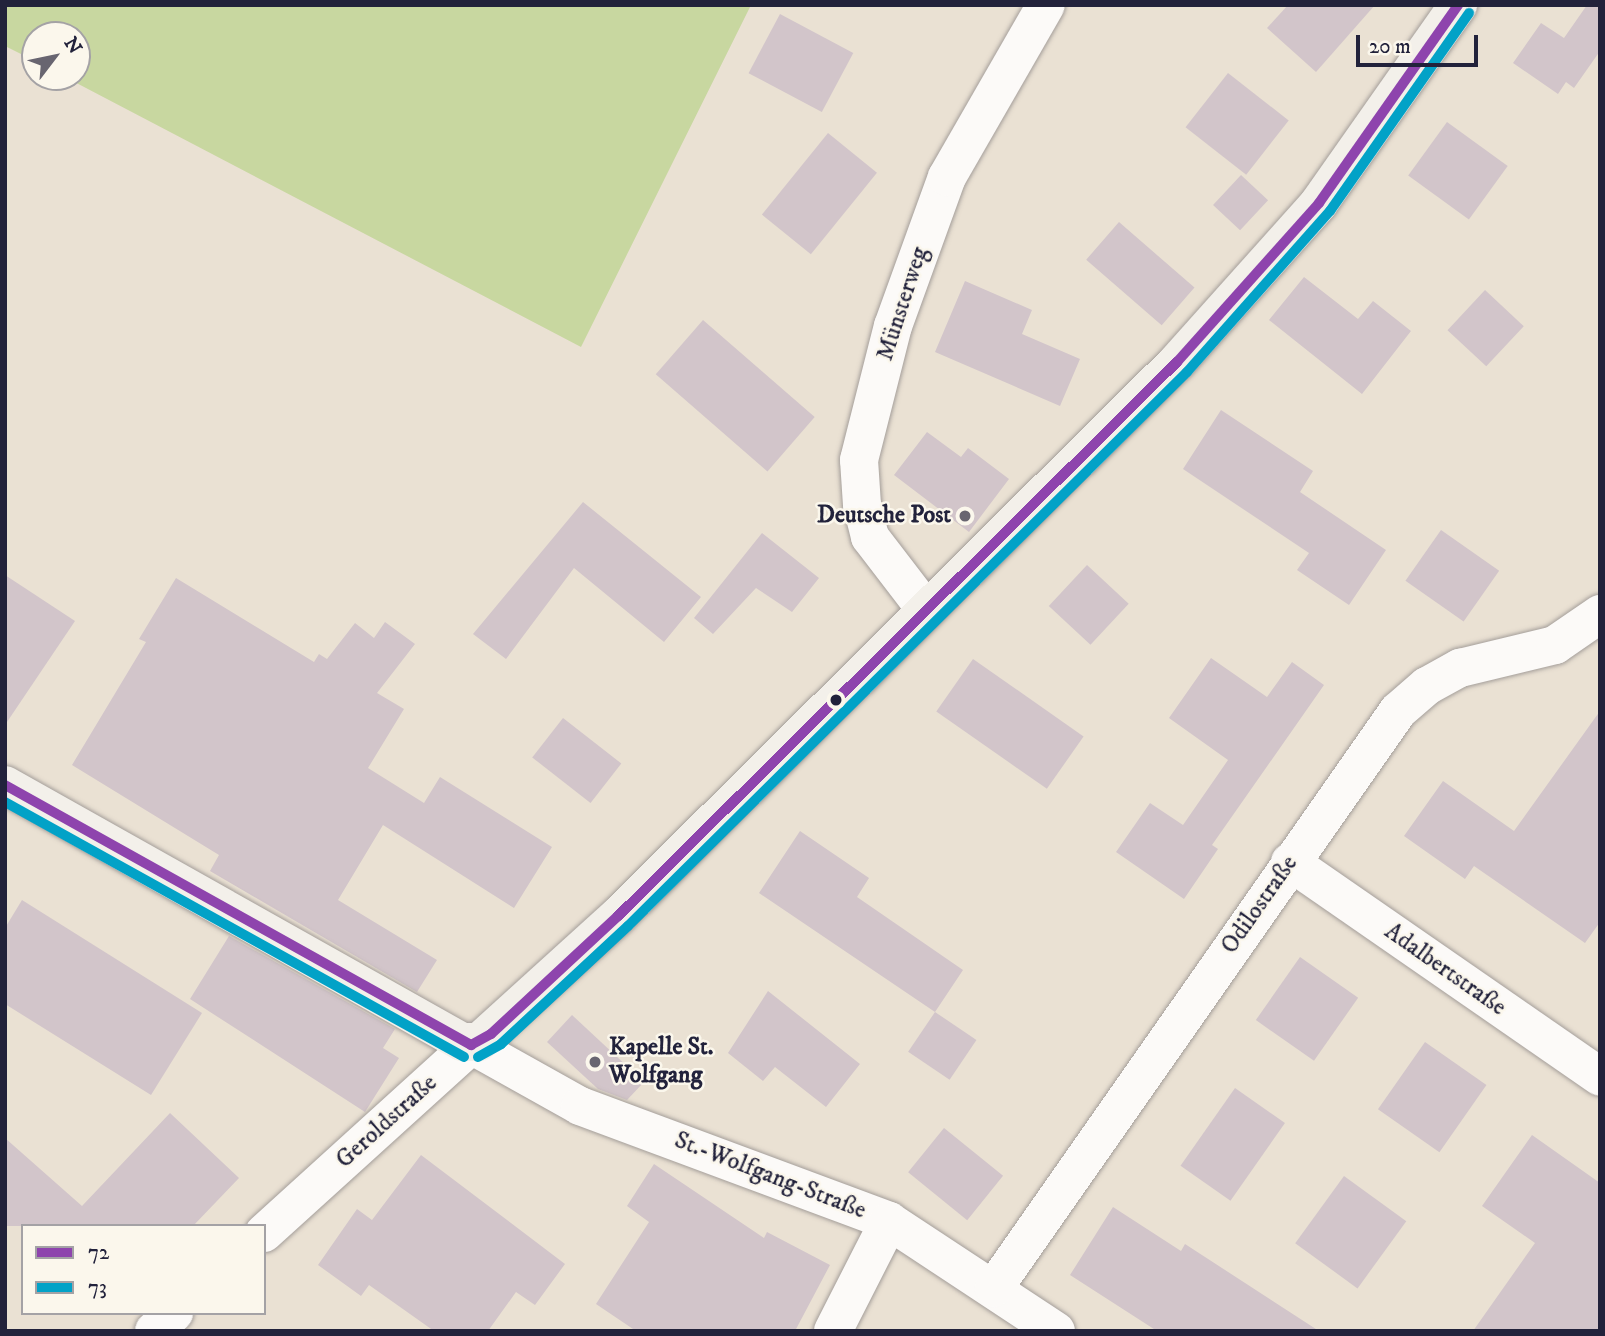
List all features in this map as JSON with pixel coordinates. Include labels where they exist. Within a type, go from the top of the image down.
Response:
[{"type":"street","name":"Münsterweg","points":[[926,610],[870,537],[862,505],[859,460],[863,438],[893,326],[947,177],[1046,5]]},
{"type":"street","name":"Geroldstraße","points":[[266,1231],[471,1045],[491,1034],[618,916],[1177,362],[1310,212],[1458,5]]},
{"type":"street","name":"Odilostraße","points":[[994,1288],[1398,711],[1427,686],[1460,668],[1555,645],[1600,614]]},
{"type":"street","points":[[5,785],[62,820],[471,1045]]},
{"type":"street","name":"Adalbertstraße","points":[[1290,862],[1600,1077]]},
{"type":"street","name":"St.-Wolfgang-Straße","points":[[471,1045],[580,1106],[889,1221],[1056,1331]]},
{"type":"street","points":[[833,1331],[889,1221]]},
{"type":"street","points":[[154,1331],[172,1315]]},
{"type":"green space","points":[[5,5],[751,5],[581,347],[91,91],[91,21],[21,21],[21,54],[5,46]]},
{"type":"building","points":[[1288,5],[1375,5],[1316,72],[1267,28]]},
{"type":"building","points":[[1587,5],[1600,5],[1600,51],[1574,88],[1566,82],[1558,94],[1513,63],[1541,23],[1564,38]]},
{"type":"building","points":[[780,14],[853,53],[822,112],[749,73]]},
{"type":"building","points":[[1228,73],[1289,120],[1246,175],[1186,127]]},
{"type":"building","points":[[1447,122],[1508,166],[1469,219],[1408,175]]},
{"type":"building","points":[[828,133],[877,173],[811,254],[762,215]]},
{"type":"building","points":[[1241,175],[1268,200],[1240,230],[1213,205]]},
{"type":"building","points":[[1119,222],[1194,288],[1162,325],[1086,260]]},
{"type":"building","points":[[1304,277],[1358,319],[1373,301],[1411,331],[1362,394],[1269,320]]},
{"type":"building","points":[[965,281],[1032,310],[1022,334],[1080,359],[1060,406],[935,352]]},
{"type":"building","points":[[1485,290],[1524,326],[1486,366],[1447,330]]},
{"type":"building","points":[[703,320],[815,417],[767,471],[656,374]]},
{"type":"building","points":[[1221,410],[1313,471],[1300,492],[1386,550],[1349,605],[1297,570],[1309,553],[1183,469]]},
{"type":"building","points":[[927,432],[961,457],[968,448],[1009,479],[969,532],[894,475]]},
{"type":"building","points":[[583,502],[701,597],[664,642],[574,568],[506,659],[473,634]]},
{"type":"building","points":[[1441,530],[1499,571],[1464,622],[1405,581]]},
{"type":"building","points":[[762,533],[819,578],[792,612],[756,588],[713,634],[694,618]]},
{"type":"building","points":[[1087,565],[1129,604],[1090,645],[1049,606]]},
{"type":"building","points":[[5,575],[75,621],[5,725]]},
{"type":"building","points":[[176,578],[314,662],[319,654],[327,659],[355,623],[374,638],[385,622],[415,644],[377,693],[404,709],[368,768],[424,803],[440,777],[552,847],[514,908],[383,825],[338,900],[437,960],[417,992],[210,871],[219,855],[72,765],[146,642],[139,639]]},
{"type":"building","points":[[1211,658],[1267,697],[1292,662],[1324,685],[1212,845],[1218,849],[1184,899],[1116,852],[1150,803],[1183,825],[1228,760],[1169,718]]},
{"type":"building","points":[[973,659],[1084,736],[1047,789],[936,711]]},
{"type":"building","points":[[1600,711],[1600,922],[1585,943],[1474,866],[1465,879],[1404,836],[1443,781],[1514,831]]},
{"type":"building","points":[[563,718],[621,764],[591,803],[532,757]]},
{"type":"building","points":[[800,831],[869,878],[857,897],[963,970],[935,1012],[759,893]]},
{"type":"building","points":[[22,900],[202,1013],[151,1095],[5,1004],[5,928]]},
{"type":"building","points":[[229,936],[395,1029],[383,1048],[399,1058],[365,1112],[190,999]]},
{"type":"building","points":[[1300,957],[1358,998],[1314,1061],[1256,1020]]},
{"type":"building","points":[[768,991],[860,1064],[826,1107],[775,1067],[763,1081],[728,1053]]},
{"type":"building","points":[[935,1012],[976,1040],[950,1080],[908,1052]]},
{"type":"building","name":"Kapelle St. Wolfgang","points":[[572,1015],[644,1082],[627,1100],[598,1089],[547,1042]]},
{"type":"building","points":[[1425,1042],[1486,1085],[1439,1152],[1378,1109]]},
{"type":"building","points":[[1235,1088],[1285,1123],[1230,1201],[1181,1166]]},
{"type":"building","points":[[170,1113],[239,1178],[195,1224],[5,1226],[5,1138],[82,1206]]},
{"type":"building","points":[[944,1128],[1003,1176],[967,1220],[908,1172]]},
{"type":"building","points":[[1532,1135],[1600,1183],[1600,1331],[1473,1331],[1535,1243],[1482,1206]]},
{"type":"building","points":[[421,1155],[565,1264],[535,1305],[516,1292],[488,1331],[434,1331],[369,1285],[361,1296],[318,1265],[357,1209],[372,1220]]},
{"type":"building","points":[[654,1164],[764,1238],[767,1232],[830,1265],[795,1331],[636,1331],[596,1304],[649,1222],[627,1206]]},
{"type":"building","points":[[1344,1176],[1406,1221],[1358,1288],[1295,1243]]},
{"type":"building","points":[[1113,1207],[1181,1251],[1185,1244],[1319,1331],[1157,1331],[1070,1275]]},
{"type":"transit line","name":"72","points":[[471,1045],[491,1034],[618,916],[1177,362],[1319,203],[1458,5]]},
{"type":"transit line","name":"73","points":[[478,1057],[501,1044],[628,926],[1187,372],[1330,211],[1469,13]]},
{"type":"transit line","name":"72","points":[[5,785],[471,1045]]},
{"type":"transit line","name":"73","points":[[5,802],[464,1057]]},
{"type":"place","name":"Deutsche Post","points":[[965,516]]},
{"type":"place","name":"Kapelle St. Wolfgang","points":[[595,1062]]}]
